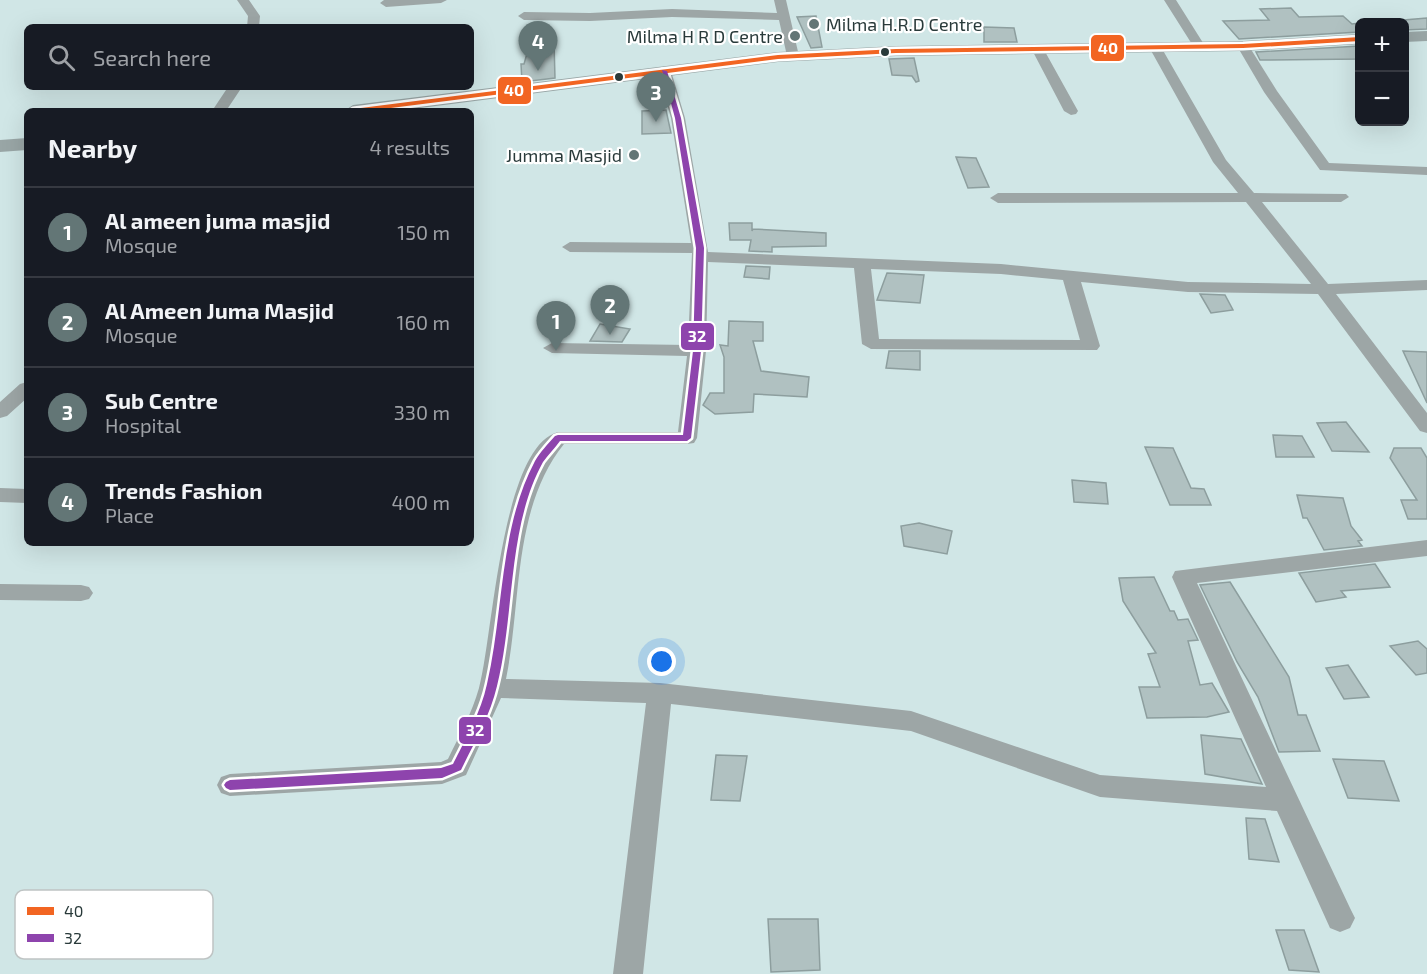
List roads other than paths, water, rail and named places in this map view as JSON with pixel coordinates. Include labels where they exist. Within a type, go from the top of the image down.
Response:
[{"type":"main road","points":[[1409,37],[1427,36]]},
{"type":"main road","points":[[376,108],[793,56],[896,51],[1243,46],[1355,39]]},
{"type":"main road","points":[[0,146],[24,144]]},
{"type":"street","points":[[243,0],[254,16],[253,24]]},
{"type":"street","points":[[386,3],[441,0]]},
{"type":"street","points":[[672,14],[673,0]]},
{"type":"street","points":[[780,0],[793,56]]},
{"type":"street","points":[[1170,0],[1199,46]]},
{"type":"street","points":[[524,16],[590,17],[672,14],[784,17]]},
{"type":"street","points":[[1243,46],[1271,92],[1325,167],[1427,171]]},
{"type":"street","points":[[1155,47],[1220,162],[1325,289],[1427,427]]},
{"type":"street","points":[[1037,48],[1071,111]]},
{"type":"street","points":[[230,785],[442,772],[457,767],[492,688],[513,544],[528,486],[542,452],[558,438],[687,438],[697,351],[699,252],[678,118],[664,71]]},
{"type":"street","points":[[221,108],[233,90]]},
{"type":"street","points":[[998,198],[1341,197]]},
{"type":"street","points":[[570,247],[699,252],[833,260],[862,264],[1001,268],[1188,286],[1325,289],[1427,285]]},
{"type":"street","points":[[862,264],[871,344],[1090,346],[1070,275]]},
{"type":"street","points":[[552,348],[697,351]]},
{"type":"street","points":[[0,412],[24,391]]},
{"type":"street","points":[[0,495],[24,496]]},
{"type":"street","points":[[1340,918],[1183,577],[1427,548]]},
{"type":"street","points":[[0,592],[81,593]]},
{"type":"street","points":[[492,688],[660,693],[911,722],[1100,786],[1286,800]]},
{"type":"street","points":[[628,974],[660,693]]},
{"type":"place","name":"Milma H.R.D Centre","points":[[814,24]]},
{"type":"place","name":"Milma H R D Centre","points":[[795,36]]},
{"type":"place","name":"Trends Fashion","points":[[538,71]]},
{"type":"place","name":"Sub Centre","points":[[656,122]]},
{"type":"place","name":"Jumma Masjid","points":[[634,155]]},
{"type":"place","name":"Al Ameen Juma Masjid","points":[[610,335]]},
{"type":"place","name":"Al ameen juma masjid","points":[[556,351]]}]
